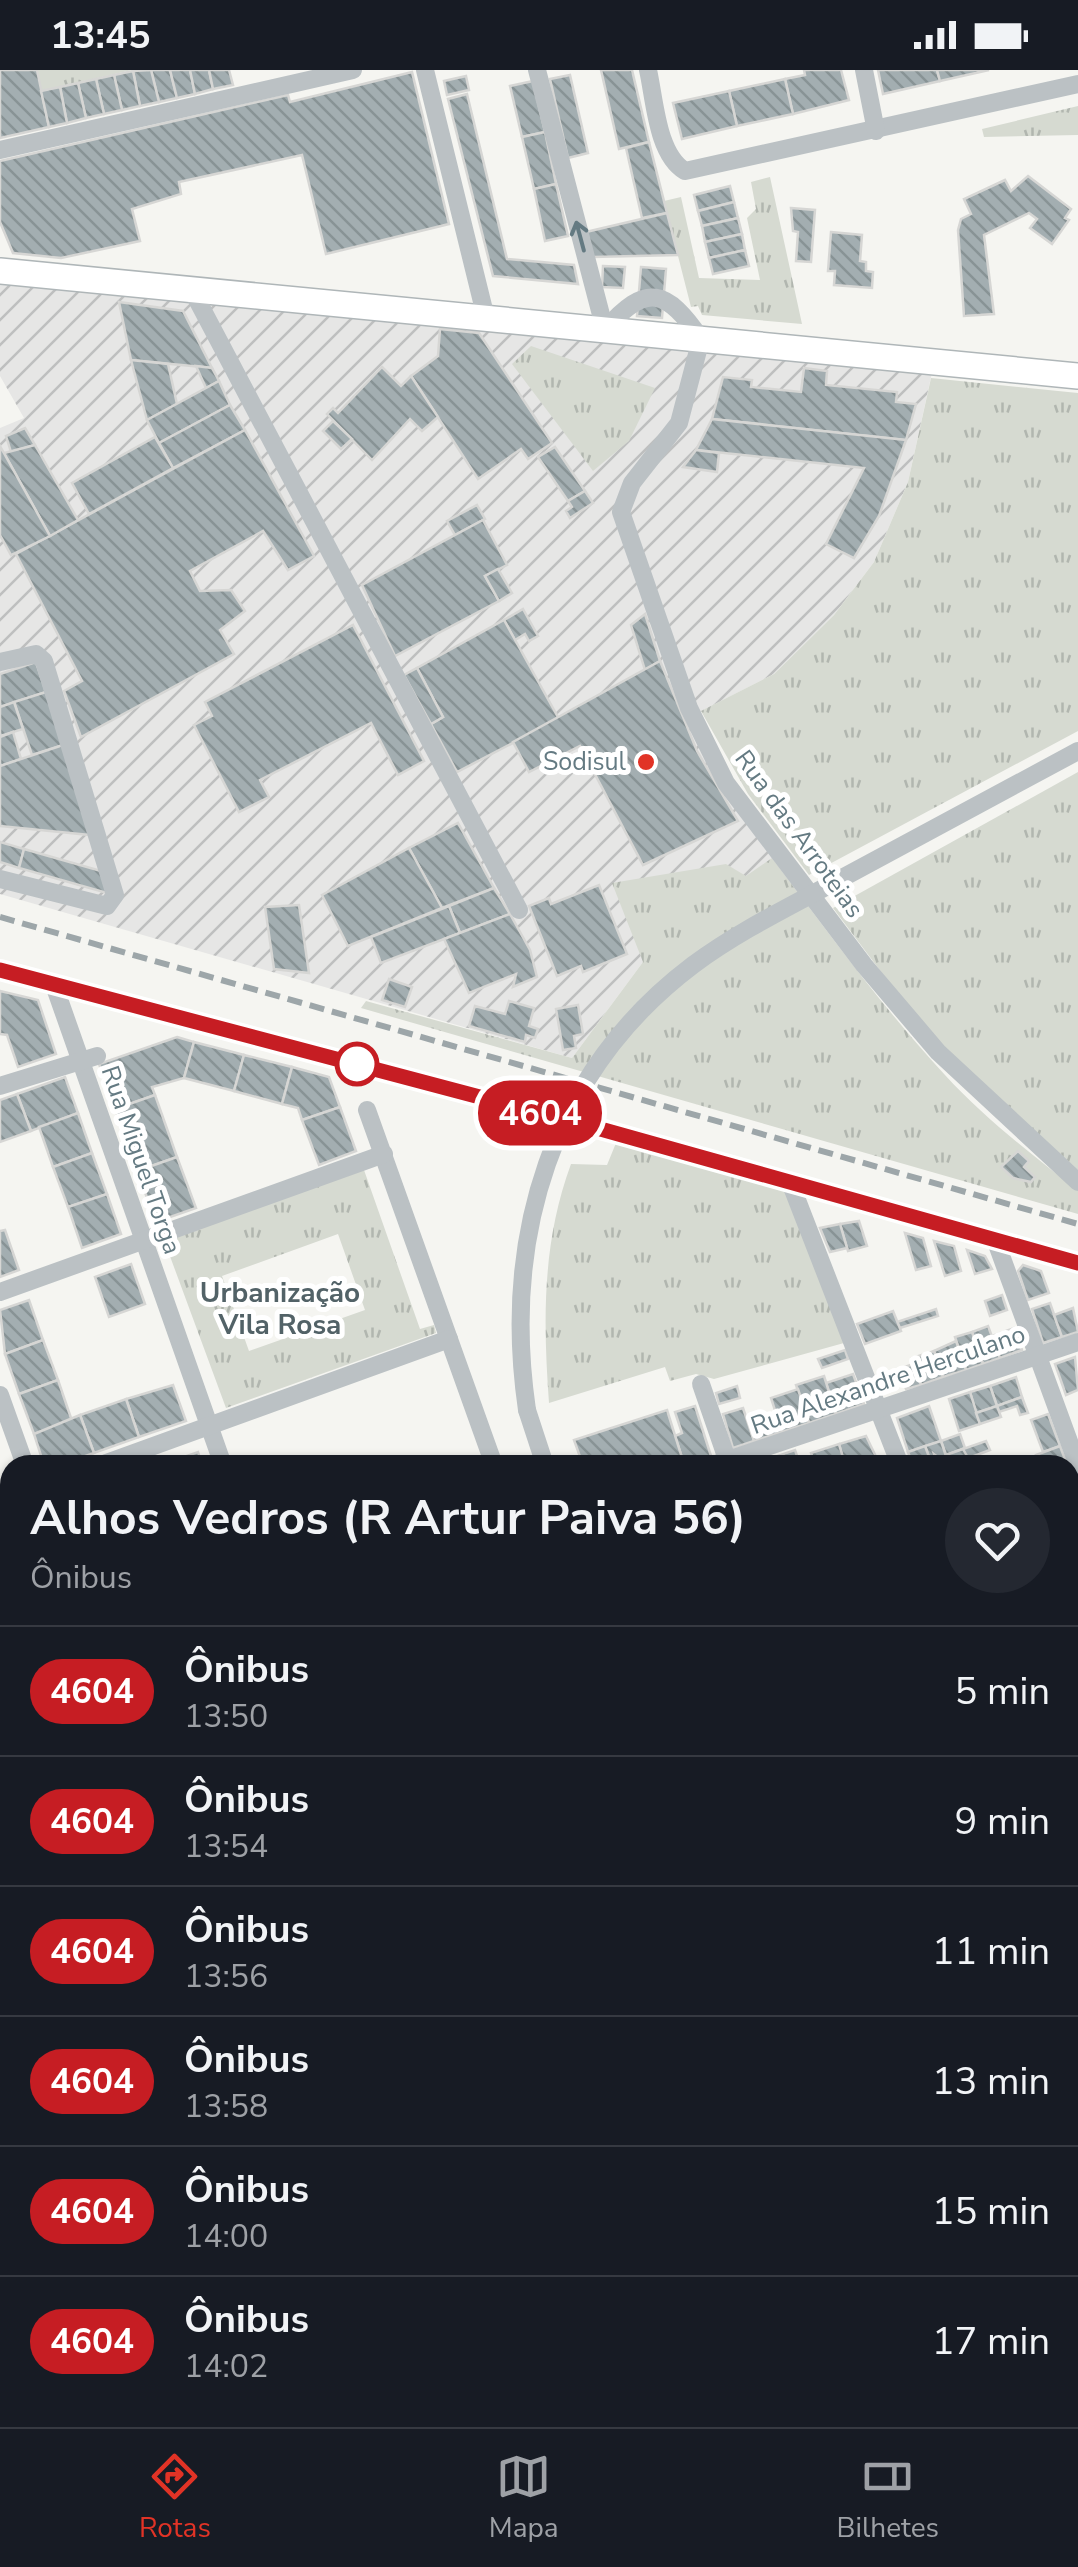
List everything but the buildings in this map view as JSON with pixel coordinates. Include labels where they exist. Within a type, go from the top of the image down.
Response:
[{"type":"main road","points":[[0,271],[1078,376]]},
{"type":"street","points":[[0,150],[353,70]]},
{"type":"street","points":[[425,70],[486,318]]},
{"type":"street","points":[[537,70],[605,330]]},
{"type":"street","points":[[648,70],[674,164],[686,171],[700,171],[1078,84]]},
{"type":"street","points":[[864,70],[876,131]]},
{"type":"street","points":[[192,290],[519,910]]},
{"type":"street","points":[[605,330],[634,300],[653,296],[671,304],[701,339]]},
{"type":"street","name":"Rua das Arroteias","points":[[701,339],[682,416],[632,483],[622,512],[689,708],[726,783],[864,965],[957,1072],[1078,1182]]},
{"type":"street","points":[[0,662],[36,654],[44,662],[116,895],[107,906],[0,878]]},
{"type":"street","points":[[542,1455],[527,1410],[520,1360],[518,1299],[525,1238],[540,1181],[568,1113],[596,1066],[638,1017],[692,966],[750,928],[1078,751]]},
{"type":"street","points":[[0,970],[790,1182],[1078,1264]]},
{"type":"street","name":"Rua Miguel Torga","points":[[54,984],[88,1058],[142,1241],[219,1455]]},
{"type":"street","points":[[0,1086],[88,1058]]},
{"type":"street","points":[[367,1110],[490,1455]]},
{"type":"street","points":[[0,1292],[384,1154]]},
{"type":"street","points":[[790,1182],[896,1455]]},
{"type":"street","points":[[995,1240],[1074,1455]]},
{"type":"street","points":[[129,1455],[449,1339]]},
{"type":"street","name":"Rua Alexandre Herculano","points":[[747,1455],[1078,1342]]},
{"type":"street","points":[[700,1384],[721,1455]]},
{"type":"street","points":[[0,1395],[21,1455]]},
{"type":"shaded area","points":[[0,281],[933,368],[908,482],[874,562],[834,615],[774,674],[692,716],[780,854],[643,962],[572,1058],[0,894],[0,428],[24,418],[0,376]]},
{"type":"green space","points":[[37,70],[132,70],[41,91]]},
{"type":"green space","points":[[1078,106],[1078,135],[984,137],[982,129]]},
{"type":"green space","points":[[770,177],[802,324],[702,315],[698,306],[691,307],[664,201],[681,197],[699,278],[760,280],[747,218],[756,209],[751,182]]},
{"type":"green space","points":[[531,346],[655,388],[629,441],[593,471],[512,364]]},
{"type":"green space","points":[[931,378],[1078,393],[1078,731],[809,875],[748,794],[701,711],[774,674],[834,615],[874,562],[908,482]]},
{"type":"green space","points":[[1078,772],[1078,1170],[959,1063],[903,1001],[833,908]]},
{"type":"green space","points":[[772,858],[877,996],[945,1075],[993,1121],[1078,1191],[1078,1214],[361,1008],[366,1001],[572,1058],[643,962],[612,883],[726,864],[746,876]]},
{"type":"green space","points":[[616,1143],[788,1190],[844,1343],[714,1379],[696,1374],[670,1381],[665,1367],[549,1403],[547,1282],[561,1194],[571,1164],[607,1165]]},
{"type":"green space","points":[[364,1170],[420,1329],[434,1325],[436,1333],[226,1408],[164,1240]],"holes":[[[338,1234],[365,1310],[249,1351],[222,1276]]]},
{"type":"railway","points":[[0,917],[1078,1224]]},
{"type":"bus line","name":"4604","points":[[0,970],[604,1130],[1078,1263]]},
{"type":"place","name":"Sodisul","points":[[646,762]]},
{"type":"district","name":"Urbanização Vila Rosa","points":[[280,1309]]}]
